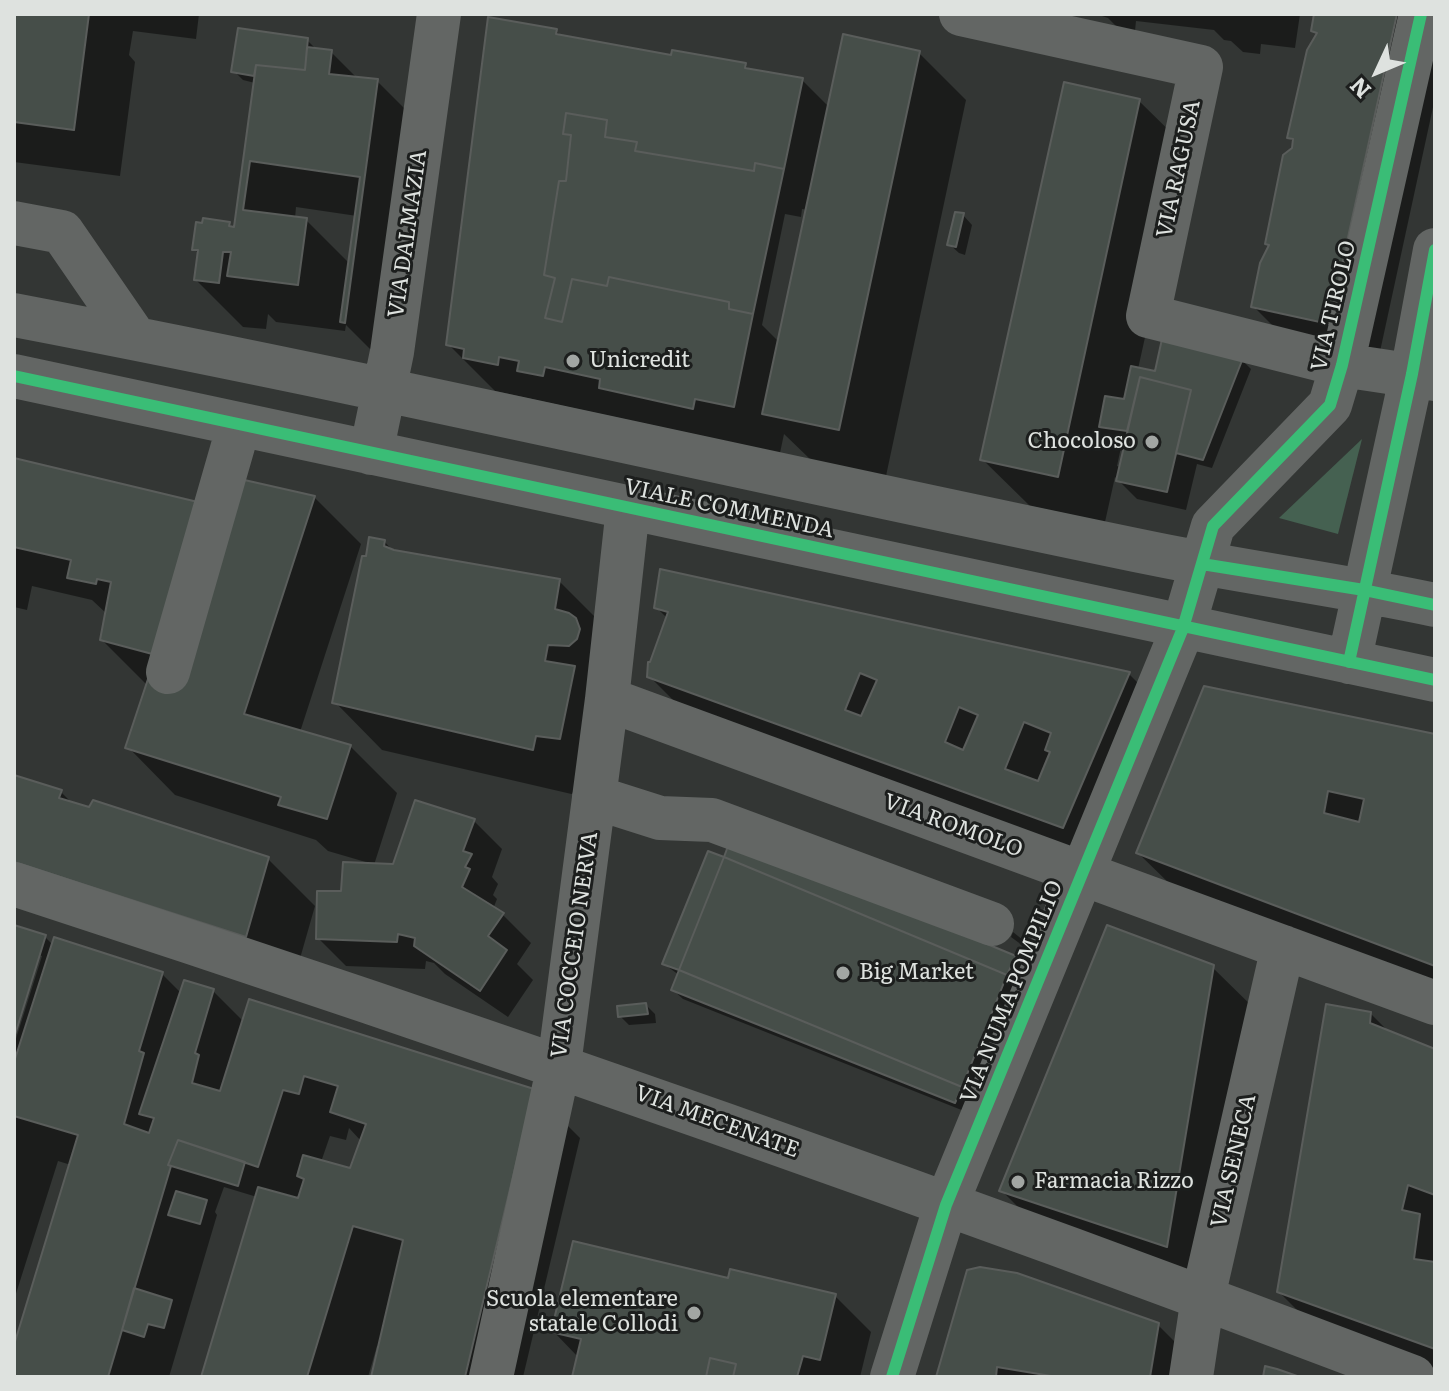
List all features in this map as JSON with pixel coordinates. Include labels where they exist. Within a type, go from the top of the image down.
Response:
[{"type":"street","name":"VIA DALMAZIA","points":[[371,453],[392,352],[439,14]]},
{"type":"street","name":"VIA RAGUSA","points":[[961,14],[1201,67],[1148,316],[1342,365]]},
{"type":"street","name":"VIA TIROLO","points":[[1183,628],[1213,526],[1330,405],[1342,365],[1421,14]]},
{"type":"street","points":[[14,223],[62,232],[135,338]]},
{"type":"street","points":[[1349,662],[1364,590],[1423,377],[1435,250]]},
{"type":"street","name":"VIALE COMMENDA","points":[[14,315],[384,389],[1202,564],[1364,590],[1435,605]]},
{"type":"street","name":"VIA TIROLO","points":[[1342,365],[1423,377]]},
{"type":"street","name":"VIALE COMMENDA","points":[[14,376],[1435,680]]},
{"type":"street","points":[[168,672],[239,425]]},
{"type":"street","name":"VIA COCCEIO NERVA","points":[[491,1377],[559,1065],[607,699],[628,508]]},
{"type":"street","name":"VIA NUMA POMPILIO","points":[[892,1377],[946,1205],[1183,628]]},
{"type":"street","name":"VIA ROMOLO","points":[[607,699],[1435,1003]]},
{"type":"street","points":[[594,797],[660,818],[712,820],[992,924]]},
{"type":"street","name":"VIA MECENATE","points":[[14,884],[559,1065],[1203,1297],[1413,1377]]},
{"type":"street","name":"VIA SENECA","points":[[1191,1377],[1203,1297],[1283,947]]},
{"type":"green space","points":[[1362,439],[1338,534],[1279,518]]},
{"type":"building","points":[[14,14],[89,14],[74,130],[14,122]]},
{"type":"building","points":[[1314,14],[1397,14],[1329,324],[1251,307],[1260,263],[1269,245],[1265,244],[1283,155],[1292,148],[1293,139],[1287,138],[1307,50],[1317,33],[1311,31]]},
{"type":"building","points":[[488,17],[557,29],[556,34],[671,55],[672,50],[746,63],[745,68],[803,78],[784,169],[755,163],[754,171],[635,151],[637,142],[605,137],[607,120],[566,113],[563,134],[571,135],[566,181],[559,181],[544,275],[555,278],[545,318],[562,322],[572,279],[607,286],[609,277],[729,302],[729,309],[753,314],[734,407],[695,399],[693,409],[599,388],[600,379],[545,367],[543,376],[517,371],[519,361],[499,357],[498,365],[463,358],[464,349],[446,345]]},
{"type":"building","points":[[238,28],[308,38],[305,70],[256,65],[254,76],[231,72]]},
{"type":"building","points":[[843,34],[920,51],[839,430],[762,414]]},
{"type":"building","points":[[307,47],[332,50],[329,74],[378,79],[345,323],[340,322],[360,177],[250,161],[243,210],[307,218],[298,285],[227,276],[231,252],[223,252],[219,283],[194,280],[198,250],[192,250],[196,222],[202,223],[203,218],[230,222],[229,226],[234,227],[256,65],[305,70]]},
{"type":"building","points":[[1064,82],[1140,99],[1058,477],[980,460]]},
{"type":"building","points":[[566,113],[607,120],[605,137],[637,142],[635,151],[754,171],[755,163],[784,169],[753,314],[729,309],[729,302],[609,277],[607,286],[572,279],[562,322],[545,318],[555,278],[544,275],[559,181],[566,181],[571,135],[563,134]]},
{"type":"building","points":[[955,212],[964,213],[956,247],[947,245]]},
{"type":"building","points":[[1162,339],[1243,358],[1203,460],[1176,453],[1191,390],[1140,377],[1127,431],[1099,427],[1105,396],[1124,399],[1131,366],[1155,371]]},
{"type":"building","name":"Chocoloso","points":[[1140,377],[1191,390],[1167,492],[1116,481]]},
{"type":"building","points":[[14,458],[202,503],[156,655],[100,640],[111,582],[97,579],[96,584],[67,578],[71,560],[14,547]]},
{"type":"building","points":[[240,479],[315,496],[244,714],[351,745],[327,819],[278,805],[281,797],[125,748],[150,673]]},
{"type":"building","points":[[369,537],[385,540],[384,546],[394,550],[560,579],[555,609],[576,618],[580,629],[577,639],[569,646],[548,645],[545,661],[575,666],[560,739],[536,736],[533,750],[332,703],[362,556],[366,556]]},
{"type":"building","points":[[660,569],[1130,672],[1063,828],[647,677],[648,662],[668,612],[654,608]],"holes":[[[860,673],[877,680],[861,716],[845,710]],[[959,707],[978,715],[963,750],[945,742]],[[1024,722],[1051,733],[1045,750],[1050,752],[1038,781],[1005,769]]]},
{"type":"building","points":[[1204,686],[1435,734],[1435,966],[1136,853]],"holes":[[[1328,791],[1364,799],[1359,822],[1324,813]]]},
{"type":"building","points":[[14,775],[62,790],[59,798],[89,807],[93,800],[269,857],[246,937],[14,862]]},
{"type":"building","points":[[415,800],[475,819],[463,851],[472,854],[465,867],[470,869],[462,887],[504,913],[488,936],[507,950],[480,991],[414,946],[415,938],[398,934],[397,942],[316,939],[317,891],[341,891],[343,862],[393,864]]},
{"type":"building","points":[[731,838],[1016,956],[1007,975],[724,857]]},
{"type":"building","points":[[708,851],[724,857],[679,970],[662,964]]},
{"type":"building","name":"Big Market","points":[[724,857],[1007,975],[962,1087],[679,970]]},
{"type":"building","points":[[14,925],[46,935],[14,1038]]},
{"type":"building","points":[[1107,925],[1214,965],[1167,1247],[999,1191]]},
{"type":"building","points":[[54,937],[163,972],[139,1051],[144,1053],[124,1124],[149,1133],[154,1118],[139,1114],[184,980],[214,989],[195,1053],[199,1055],[192,1083],[220,1091],[249,999],[534,1089],[465,1377],[371,1377],[403,1240],[353,1226],[307,1377],[201,1377],[258,1187],[298,1198],[304,1179],[297,1176],[303,1155],[350,1168],[366,1124],[330,1112],[338,1086],[304,1076],[299,1094],[283,1090],[258,1167],[178,1140],[168,1165],[171,1166],[108,1377],[14,1377],[14,1345],[78,1135],[14,1116],[14,1062]]},
{"type":"building","points":[[679,970],[962,1087],[955,1103],[671,990]]},
{"type":"building","points":[[646,1003],[648,1014],[618,1017],[617,1006]]},
{"type":"building","points":[[1326,1004],[1371,1012],[1370,1023],[1435,1049],[1435,1195],[1408,1185],[1402,1210],[1420,1214],[1414,1259],[1435,1262],[1435,1349],[1277,1292]]},
{"type":"building","points":[[178,1140],[245,1162],[238,1186],[168,1165]]},
{"type":"building","points":[[176,1191],[207,1200],[200,1224],[168,1215]]},
{"type":"building","name":"Scuola elementare statale Collodi","points":[[573,1241],[728,1278],[730,1269],[836,1294],[820,1360],[803,1356],[797,1377],[733,1377],[736,1364],[710,1358],[706,1377],[572,1377],[581,1339],[551,1332]]},
{"type":"building","points":[[980,1267],[1017,1273],[1159,1323],[1150,1377],[1057,1377],[997,1367],[996,1377],[936,1377],[967,1270]]},
{"type":"building","points":[[134,1288],[172,1300],[164,1328],[148,1324],[144,1337],[122,1330]]},
{"type":"building","points":[[710,1358],[736,1364],[733,1377],[706,1377]]},
{"type":"building","points":[[1265,1366],[1277,1369],[1300,1377],[1263,1377]]},
{"type":"cycle path","points":[[892,1377],[946,1205],[1183,628],[1213,526],[1330,405],[1342,365],[1421,14]]},
{"type":"cycle path","points":[[1349,662],[1412,374],[1435,250]]},
{"type":"cycle path","points":[[14,376],[1435,680]]},
{"type":"cycle path","points":[[1202,564],[1364,590],[1435,605]]},
{"type":"place","name":"Unicredit","points":[[573,361]]},
{"type":"place","name":"Chocoloso","points":[[1152,442]]},
{"type":"place","name":"Big Market","points":[[843,973]]},
{"type":"place","name":"Farmacia Rizzo","points":[[1018,1182]]},
{"type":"place","name":"Scuola elementare statale Collodi","points":[[694,1313]]}]
